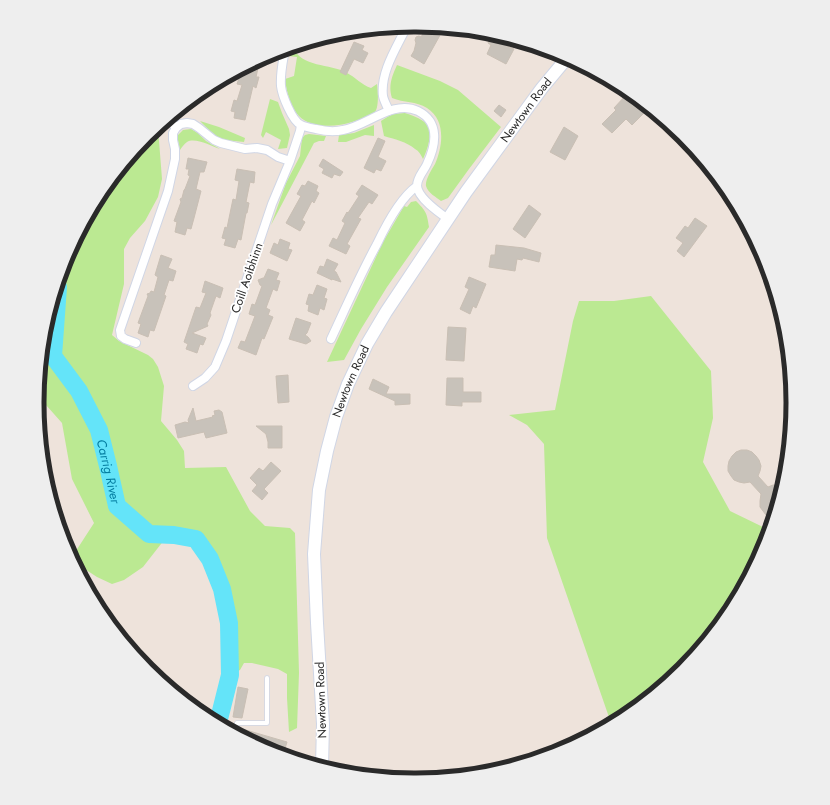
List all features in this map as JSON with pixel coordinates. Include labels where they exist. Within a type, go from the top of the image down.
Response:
[{"type":"main road","name":"Newtown Road","points":[[322,761],[323,724],[314,554],[319,490],[336,417],[348,384],[366,344],[386,312],[448,219],[538,94],[563,63]]},
{"type":"street","points":[[389,111],[384,98],[383,85],[386,70],[404,32]]},
{"type":"street","points":[[283,56],[281,67],[281,87],[290,113],[294,120],[301,125],[323,130],[342,131],[389,111],[399,109],[417,111],[430,121],[434,130],[434,142],[427,164],[418,179],[417,186],[420,193],[431,206],[448,219]]},
{"type":"street","points":[[136,343],[121,336],[120,330],[168,191],[175,159],[173,133],[176,128],[187,122],[194,124],[214,140],[221,143],[245,148],[267,150],[278,158],[290,161]]},
{"type":"street","points":[[172,123],[176,128]]},
{"type":"street","name":"Coill Aoibhinn","points":[[193,386],[205,378],[215,367],[226,341],[272,204],[290,161],[301,125]]},
{"type":"street","points":[[331,339],[360,276],[385,227],[402,201],[417,186]]},
{"type":"lane","points":[[236,726],[237,723],[267,723],[267,678]]},
{"type":"green space","points":[[296,52],[302,59],[340,70],[371,88],[377,84],[378,103],[375,112],[364,118],[346,124],[332,126],[317,125],[304,120],[296,113],[289,99],[285,79],[294,76],[297,57],[288,56]]},
{"type":"green space","points":[[397,65],[440,81],[458,90],[501,127],[448,198],[441,201],[430,193],[426,186],[440,149],[440,126],[433,113],[427,108],[419,104],[392,98],[392,77]]},
{"type":"green space","points":[[270,99],[278,102],[289,129],[290,135],[287,148],[278,149],[281,140],[266,132],[263,138],[261,135]]},
{"type":"green space","points":[[405,113],[423,121],[427,124],[429,129],[430,134],[427,150],[423,159],[419,152],[408,144],[384,136],[381,121],[392,114]]},
{"type":"green space","points":[[200,121],[245,138],[244,142],[225,140],[215,136]]},
{"type":"green space","points":[[374,125],[374,136],[365,135],[346,142],[338,142],[339,135],[354,133]]},
{"type":"green space","points":[[191,129],[198,133],[206,141],[220,149],[203,142],[190,141],[187,142],[180,150],[178,135],[183,130]]},
{"type":"green space","points":[[309,134],[326,136],[324,141],[314,143],[271,225],[286,183],[300,156],[302,138]]},
{"type":"green space","points":[[159,136],[162,179],[158,197],[145,221],[130,238],[124,249],[124,284],[112,335],[119,341],[148,355],[153,359],[158,367],[164,386],[161,421],[184,451],[185,468],[226,467],[250,511],[265,526],[290,528],[295,533],[299,673],[297,728],[289,732],[287,674],[278,669],[252,663],[244,663],[240,670],[230,675],[229,625],[224,596],[217,577],[196,539],[177,535],[168,535],[143,567],[124,580],[112,584],[84,569],[76,551],[94,523],[72,479],[62,423],[44,402],[45,378],[52,330],[64,283],[94,217],[121,177],[136,158]]},
{"type":"green space","points":[[416,201],[426,212],[429,227],[387,287],[344,360],[327,362],[383,242],[404,206],[407,207],[411,202]]},
{"type":"green space","points":[[651,296],[711,371],[713,418],[703,462],[730,511],[764,527],[736,588],[709,628],[694,647],[659,681],[621,711],[609,718],[547,538],[544,444],[527,425],[509,415],[555,410],[573,321],[579,301],[614,301]]},
{"type":"building","points":[[424,32],[441,33],[424,64],[411,56],[414,51],[416,37],[421,37]]},
{"type":"building","points":[[487,39],[508,44],[507,46],[514,49],[506,64],[487,54],[491,45],[488,43],[489,40]]},
{"type":"building","points":[[354,42],[364,46],[362,50],[368,53],[363,63],[354,59],[346,75],[340,72]]},
{"type":"building","points":[[258,67],[256,77],[259,77],[256,88],[253,86],[245,120],[234,118],[235,112],[231,111],[234,100],[237,101],[242,85],[237,84],[239,78],[238,78]]},
{"type":"building","points":[[624,97],[644,113],[632,125],[626,119],[612,133],[602,124],[616,110],[614,108]]},
{"type":"building","points":[[499,105],[506,110],[501,117],[494,111]]},
{"type":"building","points":[[564,127],[578,136],[565,160],[550,152]]},
{"type":"building","points":[[378,138],[385,141],[378,157],[386,161],[381,171],[376,169],[374,173],[364,168]]},
{"type":"building","points":[[188,158],[207,162],[204,172],[200,172],[196,189],[201,191],[191,229],[187,228],[185,235],[175,232],[177,222],[174,221],[181,202],[180,199],[182,198],[190,176],[188,175],[189,169],[186,169]]},
{"type":"building","points":[[323,159],[343,172],[340,176],[334,174],[332,178],[322,173],[324,169],[319,166]]},
{"type":"building","points":[[237,169],[255,172],[254,183],[250,182],[246,202],[249,203],[241,240],[238,239],[235,248],[224,245],[226,239],[222,238],[225,227],[227,228],[233,199],[236,200],[239,181],[235,180]]},
{"type":"building","points":[[308,181],[318,186],[316,191],[319,193],[314,203],[312,201],[302,220],[305,222],[300,231],[286,223],[301,196],[297,194],[302,185],[305,186]]},
{"type":"building","points":[[362,185],[378,195],[372,204],[369,202],[358,218],[361,219],[347,244],[350,246],[346,254],[329,246],[333,238],[337,240],[345,223],[342,221],[359,196],[356,194]]},
{"type":"building","points":[[529,205],[541,214],[525,238],[513,229]]},
{"type":"building","points":[[695,218],[707,226],[684,257],[677,251],[683,243],[676,238],[685,226],[688,228]]},
{"type":"building","points":[[280,239],[290,243],[288,249],[292,250],[287,261],[270,253],[274,243],[278,245]]},
{"type":"building","points":[[496,245],[524,248],[541,253],[539,262],[523,258],[522,260],[517,259],[515,271],[489,267],[491,255],[495,255]]},
{"type":"building","points":[[161,255],[172,259],[168,268],[176,271],[173,281],[169,280],[164,295],[166,296],[154,331],[150,330],[148,337],[138,333],[141,324],[138,323],[148,296],[147,294],[151,291],[154,292],[158,277],[155,275]]},
{"type":"building","points":[[327,259],[338,264],[334,271],[341,282],[332,280],[317,273],[320,266],[324,267]]},
{"type":"building","points":[[268,269],[279,273],[276,280],[280,281],[277,291],[273,289],[266,308],[270,310],[268,315],[273,317],[264,339],[262,338],[256,355],[238,348],[241,341],[245,342],[255,316],[249,314],[252,304],[255,305],[262,286],[258,280],[264,278]]},
{"type":"building","points":[[469,277],[486,284],[476,308],[473,306],[470,314],[460,309],[469,289],[465,287]]},
{"type":"building","points":[[205,281],[223,288],[220,298],[216,296],[207,324],[208,326],[192,333],[206,338],[203,345],[200,344],[197,353],[186,349],[188,344],[184,342],[196,307],[200,308],[206,293],[202,292]]},
{"type":"building","points":[[317,285],[327,289],[324,298],[327,299],[324,310],[320,308],[318,315],[308,311],[309,305],[306,304],[309,294],[313,295]]},
{"type":"building","points":[[296,318],[311,323],[305,335],[311,341],[306,344],[289,339]]},
{"type":"building","points":[[448,327],[466,328],[464,361],[446,360]]},
{"type":"building","points":[[288,375],[289,402],[278,403],[276,376]]},
{"type":"building","points":[[447,378],[463,378],[463,392],[481,392],[481,402],[462,402],[462,406],[446,405]]},
{"type":"building","points":[[373,379],[389,387],[386,394],[410,394],[410,404],[395,405],[395,401],[369,389]]},
{"type":"building","points":[[193,408],[196,421],[213,417],[212,416],[215,415],[214,411],[219,410],[222,412],[227,433],[206,438],[204,432],[178,438],[175,425],[185,422],[189,423],[188,420]]},
{"type":"building","points":[[256,426],[282,426],[282,448],[268,448],[266,434]]},
{"type":"building","points":[[747,450],[752,452],[759,460],[761,466],[758,476],[768,487],[776,485],[768,516],[760,507],[761,494],[750,482],[744,483],[734,480],[728,471],[729,461],[736,452]]},
{"type":"building","points":[[271,462],[281,471],[264,489],[268,493],[262,500],[252,491],[257,485],[250,478],[259,468],[263,471]]},
{"type":"building","points":[[238,687],[248,689],[242,718],[233,717]]},
{"type":"building","points":[[239,728],[287,742],[285,749],[251,735]]},
{"type":"waterway","name":"Carrig River","points":[[56,310],[53,356],[79,391],[99,430],[117,506],[149,534],[174,535],[196,539],[210,559],[222,589],[229,623],[230,675],[220,717]]}]
